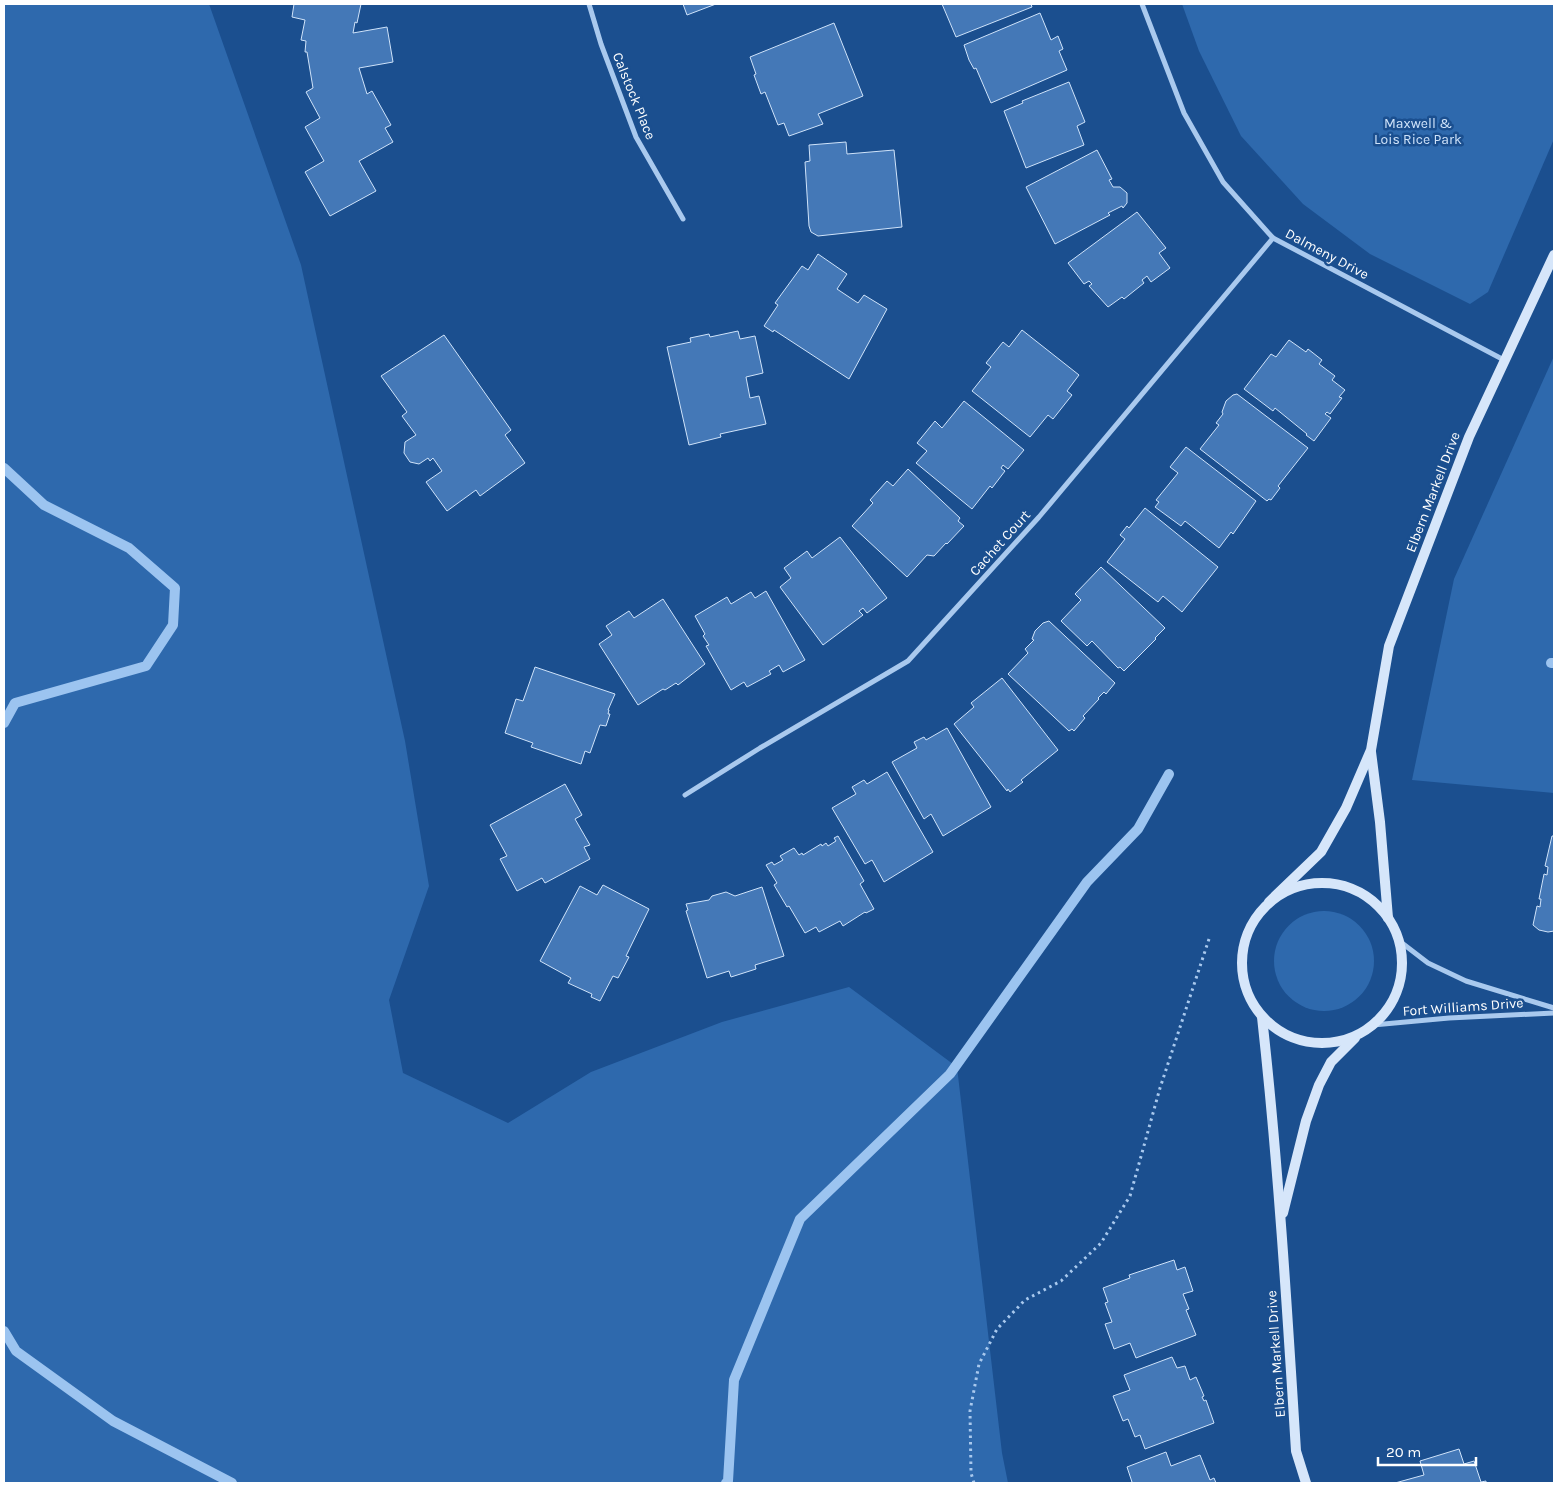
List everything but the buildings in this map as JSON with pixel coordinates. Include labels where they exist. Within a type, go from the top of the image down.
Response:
[{"type":"street","name":"Calstock Place","points":[[589,4],[601,44],[636,137],[683,219]]},
{"type":"street","name":"Dalmeny Drive","points":[[1142,4],[1184,113],[1223,182],[1273,238],[1505,361]]},
{"type":"street","name":"Cachet Court","points":[[685,795],[760,748],[908,661],[1039,517],[1273,238]]},
{"type":"street","name":"Elbern Markell Drive","points":[[1269,902],[1321,852],[1346,808],[1371,750],[1389,646],[1469,437],[1554,255]]},
{"type":"street","name":"Elbern Markell Drive","points":[[1371,750],[1380,822],[1388,918]]},
{"type":"street","points":[[1318,883],[1345,887],[1369,898],[1388,918],[1398,940],[1402,963],[1399,986],[1389,1007],[1373,1024],[1358,1035],[1338,1041],[1318,1043],[1297,1039],[1278,1030],[1262,1017],[1248,996],[1242,971],[1244,945],[1253,922],[1269,902],[1292,888],[1318,883]]},
{"type":"street","name":"Fort Williams Drive","points":[[1398,940],[1428,963],[1466,981],[1554,1008]]},
{"type":"street","name":"Fort Williams Drive","points":[[1373,1024],[1554,1013]]},
{"type":"street","name":"Elbern Markell Drive","points":[[1262,1017],[1281,1221],[1296,1451],[1306,1483]]},
{"type":"street","name":"Elbern Markell Drive","points":[[1281,1221],[1306,1121],[1319,1085],[1331,1062],[1358,1035]]},
{"type":"path","points":[[974,1483],[971,1473],[970,1410],[979,1364],[997,1329],[1025,1300],[1061,1282],[1101,1243],[1130,1196],[1160,1088],[1210,936]]},
{"type":"green space","points":[[4,4],[209,4],[301,265],[405,741],[429,886],[389,1000],[403,1073],[508,1123],[591,1072],[722,1022],[849,987],[957,1067],[1002,1453],[1008,1483],[4,1483]]},
{"type":"green space","name":"Maxwell & Lois Rice Park","points":[[1182,4],[1554,4],[1554,139],[1488,292],[1470,304],[1370,254],[1303,204],[1241,136],[1199,51]]},
{"type":"green space","points":[[1554,356],[1554,793],[1412,780],[1454,579]]},
{"type":"green space","points":[[1324,911],[1343,915],[1359,926],[1370,942],[1374,961],[1370,980],[1359,996],[1343,1007],[1324,1011],[1305,1007],[1289,996],[1278,980],[1274,961],[1278,942],[1289,926],[1305,915]]},
{"type":"waterway","points":[[4,468],[44,505],[129,548],[175,588],[173,625],[146,666],[15,703],[4,723]]},
{"type":"waterway","points":[[726,1483],[728,1481],[734,1380],[800,1219],[950,1074],[1087,882],[1138,829],[1169,774]]},
{"type":"waterway","points":[[4,1331],[16,1351],[113,1421],[232,1483]]}]
